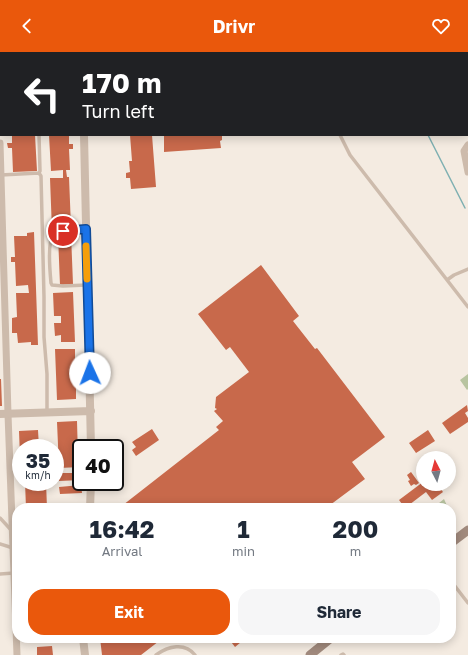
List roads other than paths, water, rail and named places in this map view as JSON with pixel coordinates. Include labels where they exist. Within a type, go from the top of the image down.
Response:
[{"type":"main road","points":[[456,539],[468,530]]},
{"type":"main road","points":[[310,655],[325,643]]},
{"type":"street","points":[[84,136],[91,439]]},
{"type":"street","points":[[0,143],[4,414],[12,532]]},
{"type":"street","points":[[468,145],[464,151],[468,172]]},
{"type":"street","points":[[4,414],[91,411]]},
{"type":"street","points":[[90,503],[91,491]]},
{"type":"street","points":[[17,643],[17,655]]},
{"type":"street","points":[[84,643],[85,655]]},
{"type":"lane","points":[[40,136],[39,173],[41,176],[42,201],[44,337],[47,374],[47,413]]},
{"type":"lane","points":[[340,136],[350,155],[468,307]]},
{"type":"lane","points":[[1,176],[39,173]]},
{"type":"lane","points":[[86,229],[63,231],[53,235],[50,241],[50,256],[52,285],[87,285]]},
{"type":"lane","points":[[447,280],[468,269]]},
{"type":"lane","points":[[0,518],[12,532]]},
{"type":"lane","points":[[0,544],[12,548]]},
{"type":"lane","points":[[0,574],[12,573]]},
{"type":"lane","points":[[456,588],[468,603]]},
{"type":"lane","points":[[156,655],[166,648],[177,647],[191,650],[195,655]]},
{"type":"waterway","points":[[429,136],[465,208]]}]
